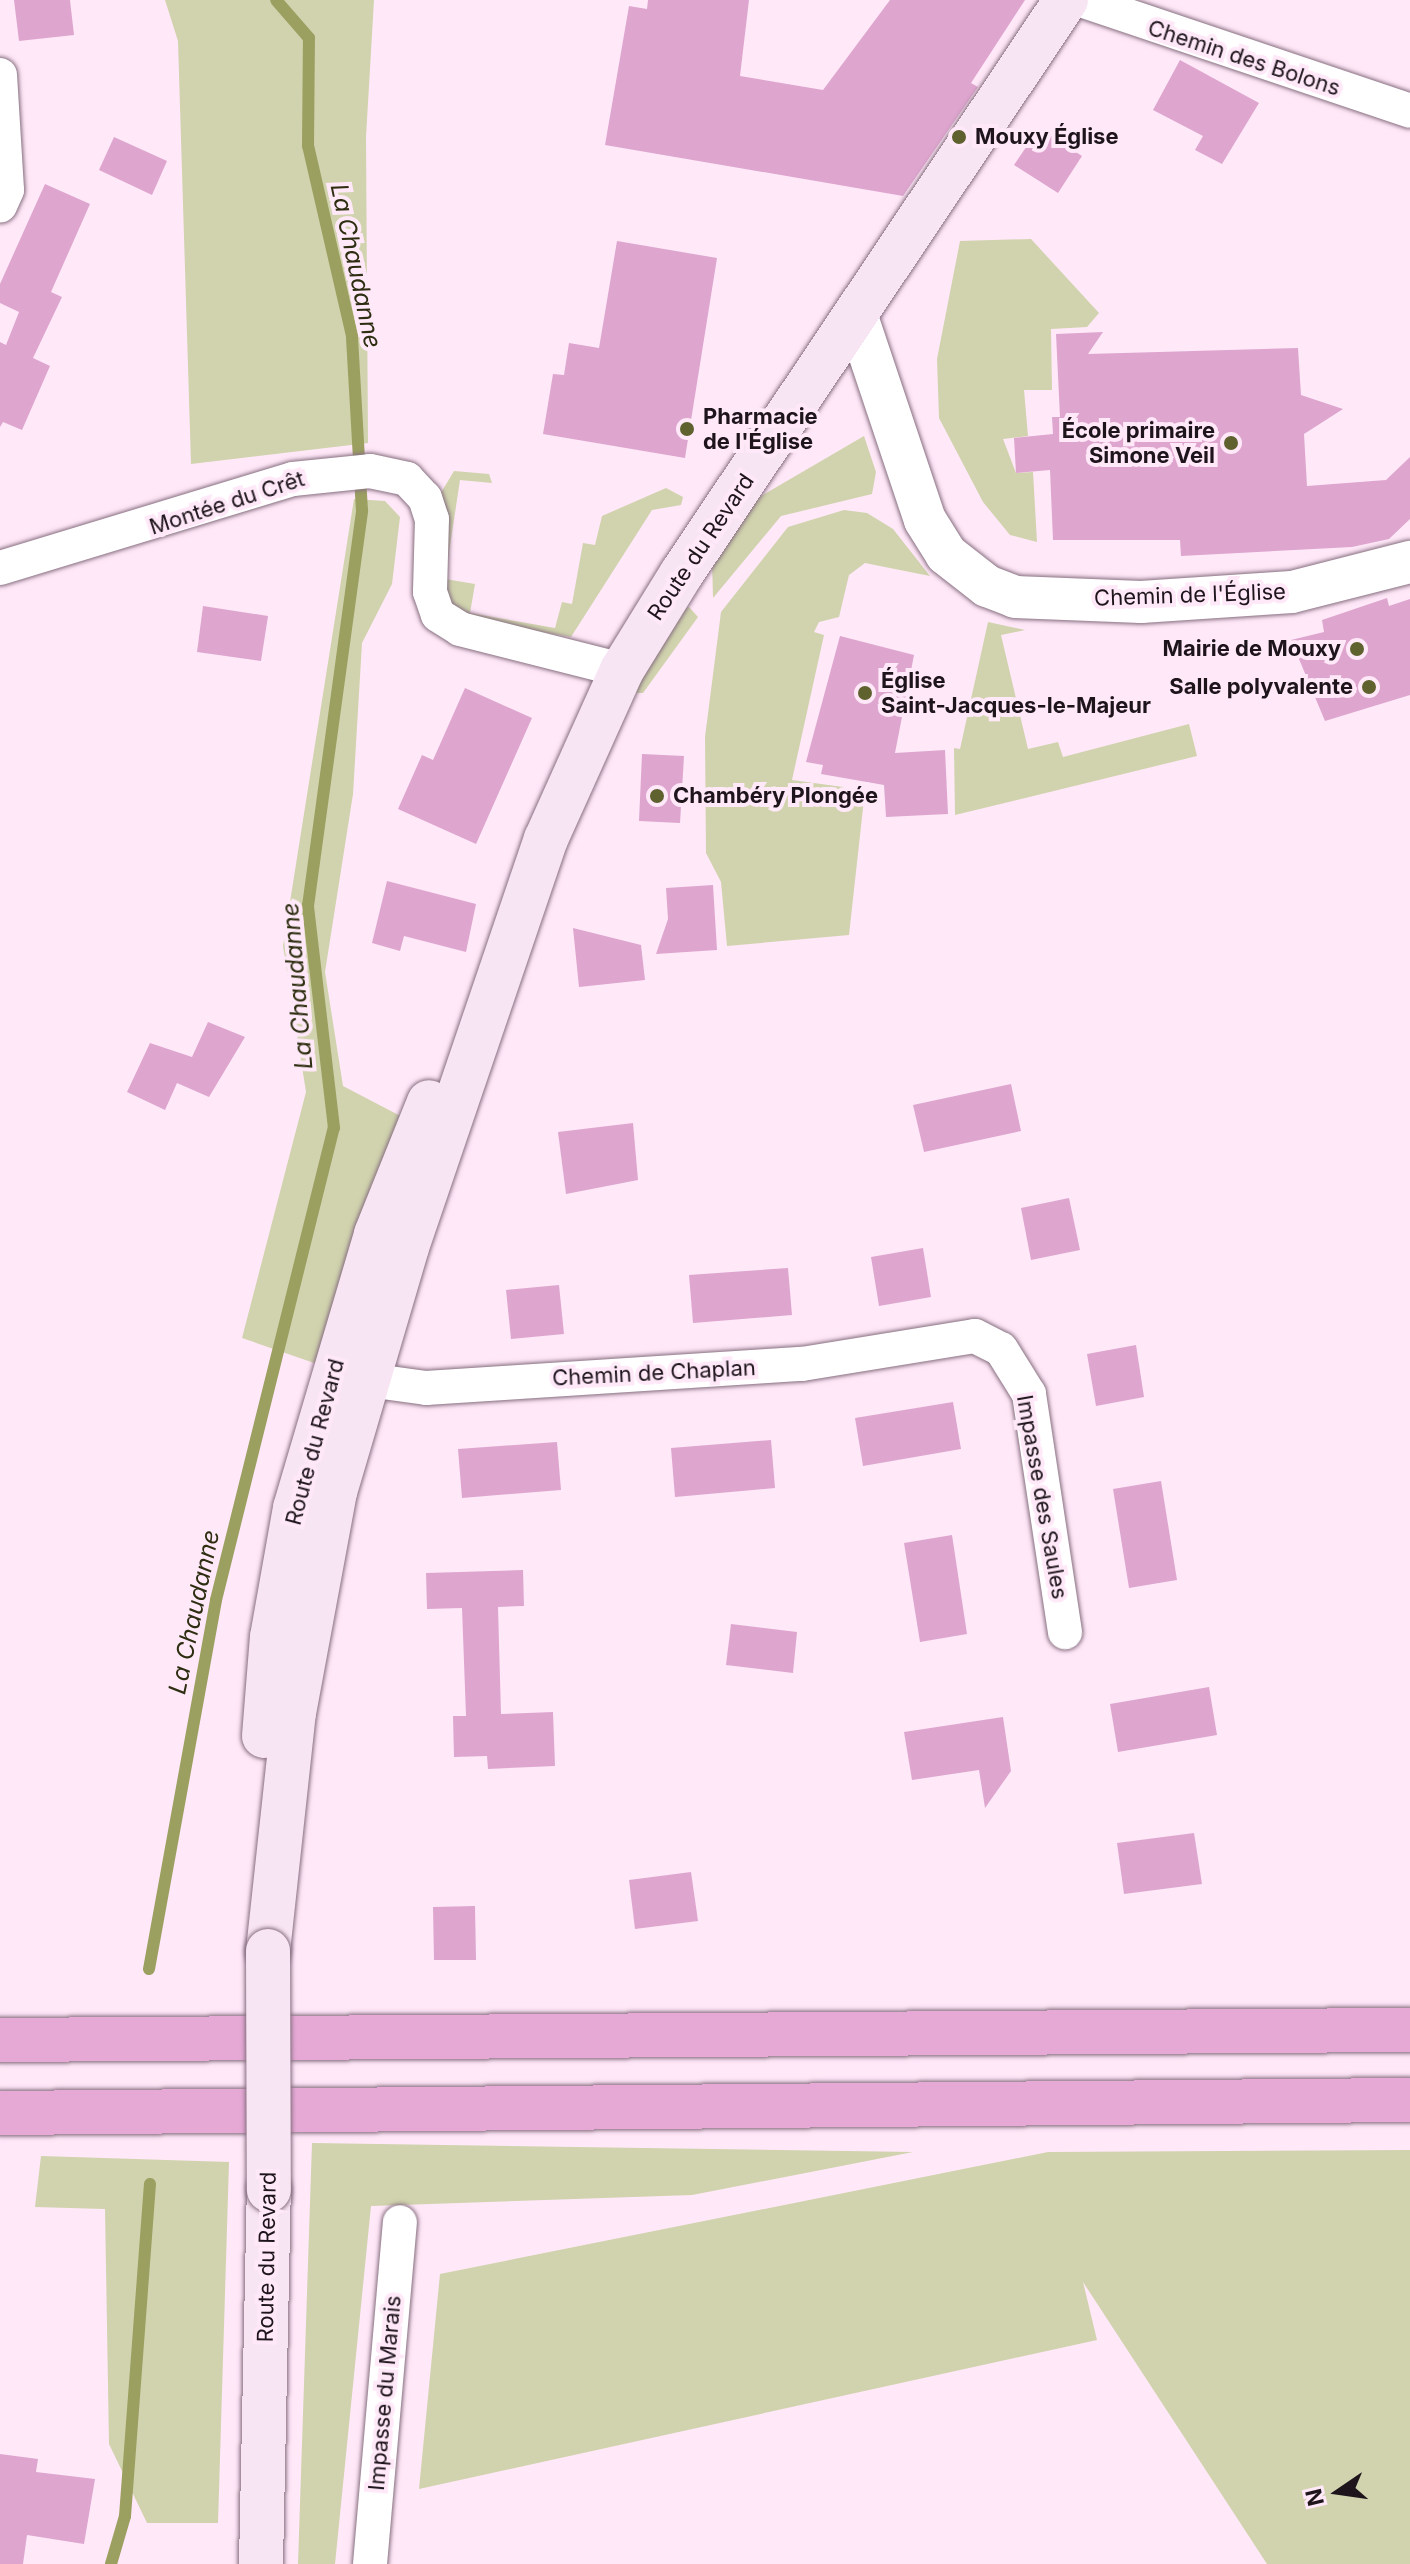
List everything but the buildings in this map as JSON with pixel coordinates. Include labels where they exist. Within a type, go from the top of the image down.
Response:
[{"type":"highway","points":[[0,2040],[1410,2030]]},
{"type":"highway","points":[[0,2113],[1410,2100]]},
{"type":"main road","name":"Route du Revard","points":[[261,2564],[269,2190],[268,1951],[315,1583],[350,1378],[546,839],[622,670],[1066,0]]},
{"type":"street","name":"Chemin des Bolons","points":[[1081,0],[1410,111]]},
{"type":"street","points":[[0,75],[7,190],[0,206]]},
{"type":"street","name":"Chemin de l'Église","points":[[857,317],[925,520],[946,554],[987,586],[1015,597],[1141,602],[1292,592],[1410,562]]},
{"type":"street","name":"Montée du Crêt","points":[[0,568],[293,479],[356,471],[407,479],[432,519],[430,592],[438,615],[460,629],[622,670]]},
{"type":"street","name":"Chemin de Chaplan","points":[[350,1378],[426,1388],[802,1364],[975,1336]]},
{"type":"street","name":"Impasse des Saules","points":[[975,1336],[1001,1349],[1029,1394],[1065,1632]]},
{"type":"street","name":"Impasse du Marais","points":[[370,2564],[400,2222]]},
{"type":"green space","points":[[165,0],[374,0],[366,137],[368,443],[191,464],[178,41]]},
{"type":"green space","points":[[1031,239],[1099,313],[1087,327],[1051,329],[1052,390],[1024,390],[1028,436],[1003,439],[1016,473],[1033,472],[1037,542],[1010,535],[983,502],[939,418],[937,359],[960,241]]},
{"type":"green space","points":[[864,436],[876,472],[872,494],[781,516],[713,598],[712,560],[756,499]]},
{"type":"green space","points":[[454,471],[489,474],[492,483],[460,480],[445,579],[475,584],[470,613],[555,628],[562,602],[572,604],[583,543],[595,545],[602,516],[666,488],[683,497],[681,505],[652,510],[571,637],[467,619],[449,605],[437,581],[439,496]]},
{"type":"green space","points":[[354,499],[385,501],[400,517],[392,584],[362,643],[353,794],[325,972],[343,1086],[410,1121],[320,1365],[242,1338],[306,1092],[283,946]]},
{"type":"green space","points":[[844,510],[867,513],[893,529],[930,576],[865,563],[849,575],[839,617],[819,622],[814,632],[824,635],[792,780],[865,790],[849,935],[727,946],[721,882],[706,853],[705,737],[721,612],[788,527]]},
{"type":"green space","points":[[689,607],[698,617],[643,693],[629,693],[675,611]]},
{"type":"green space","points":[[988,622],[1025,630],[1001,635],[1028,749],[1058,742],[1063,757],[1189,724],[1197,756],[955,815],[954,748],[960,749]]},
{"type":"green space","points":[[312,2143],[913,2152],[692,2195],[371,2206],[335,2564],[298,2564]]},
{"type":"green space","points":[[1410,2150],[1410,2564],[1267,2564],[1083,2282],[1097,2340],[419,2489],[440,2274],[1048,2152]]},
{"type":"green space","points":[[41,2156],[229,2162],[218,2523],[147,2523],[109,2444],[105,2209],[35,2207]]},
{"type":"waterway","name":"La Chaudanne","points":[[149,1969],[216,1600],[334,1128],[308,906],[362,511],[352,336],[308,146],[309,38],[276,0]]},
{"type":"waterway","points":[[111,2564],[125,2516],[150,2184]]},
{"type":"place","name":"Mouxy Église","points":[[959,137]]},
{"type":"place","name":"Pharmacie de l'Église","points":[[687,429]]},
{"type":"place","name":"École primaire Simone Veil","points":[[1231,443]]},
{"type":"place","name":"Mairie de Mouxy","points":[[1357,649]]},
{"type":"place","name":"Salle polyvalente","points":[[1369,687]]},
{"type":"place","name":"Église Saint-Jacques-le-Majeur","points":[[865,693]]},
{"type":"place","name":"Chambéry Plongée","points":[[657,796]]}]
